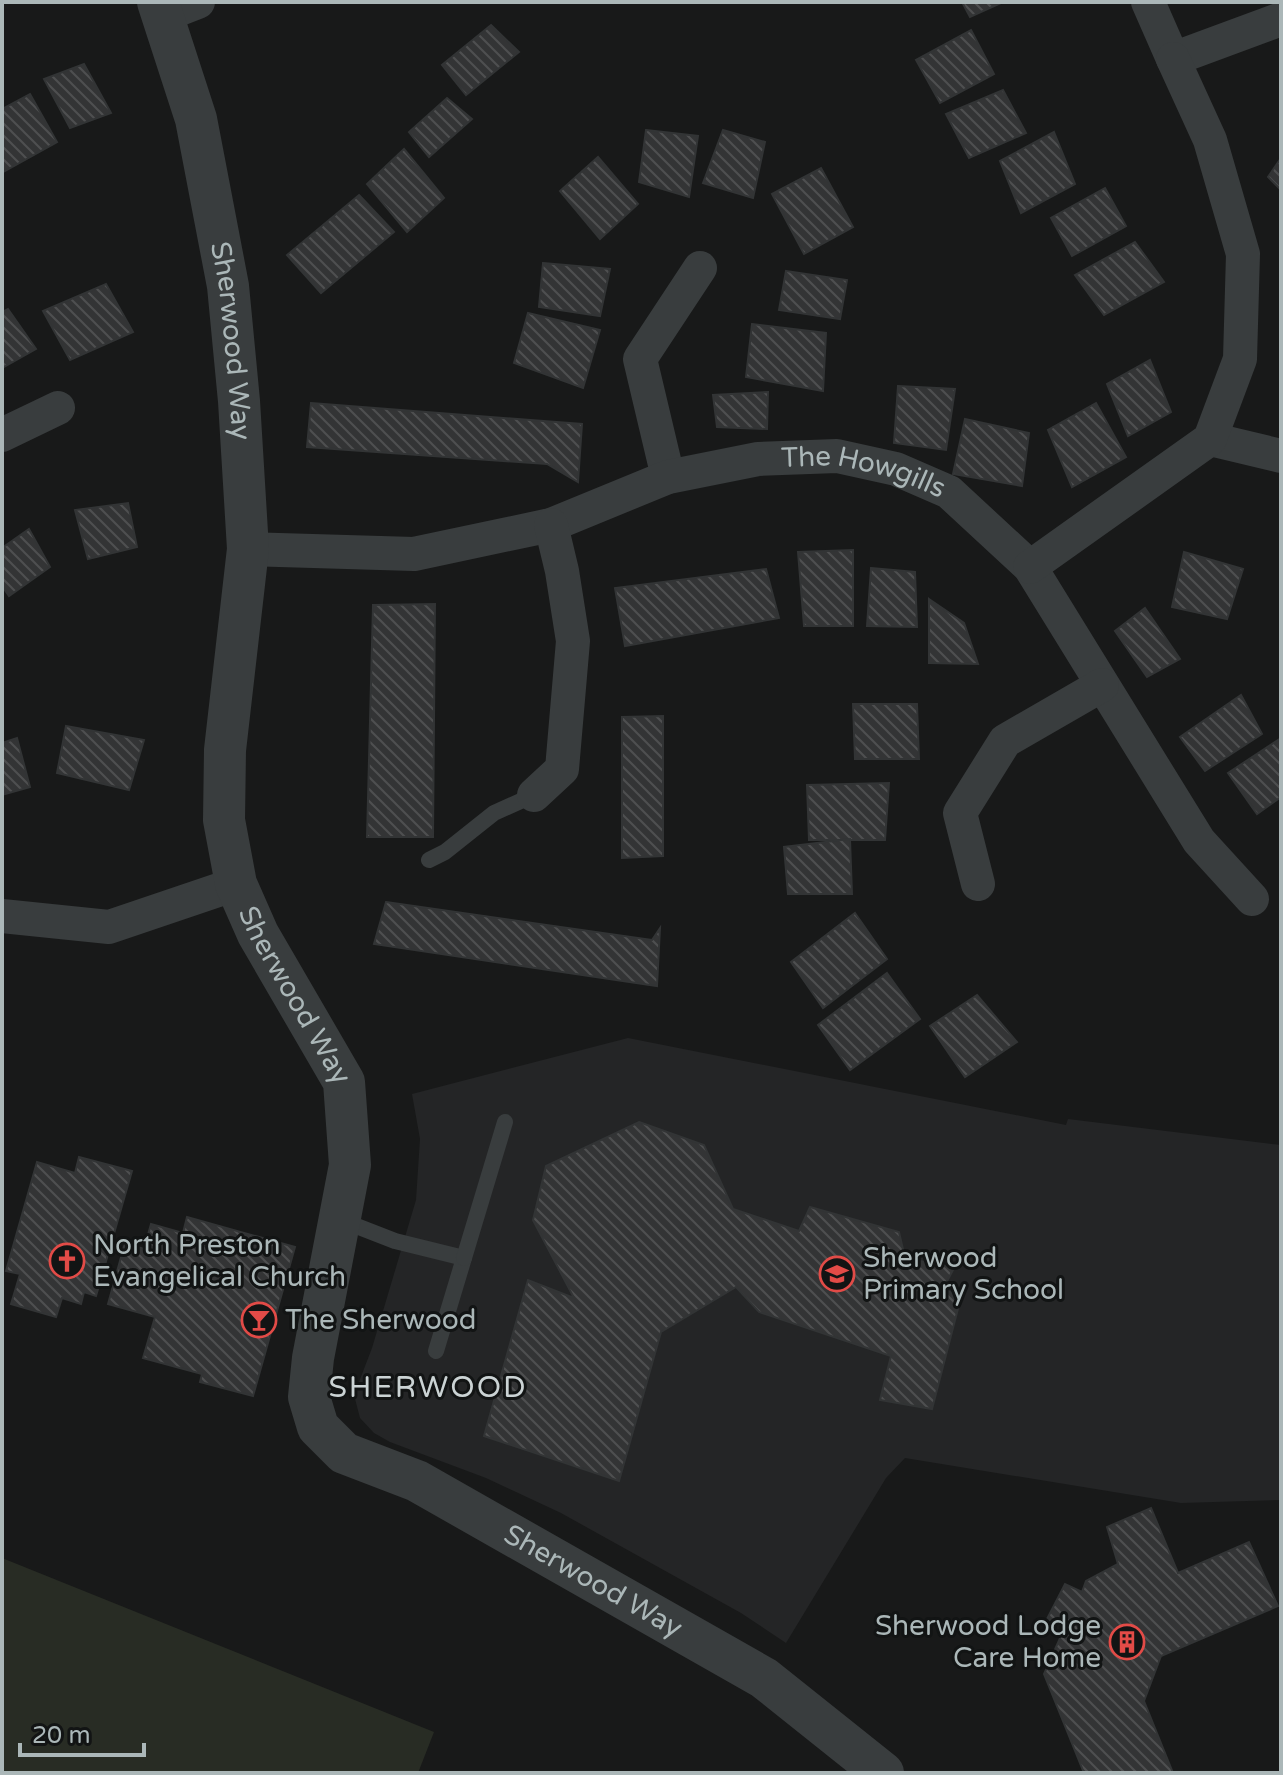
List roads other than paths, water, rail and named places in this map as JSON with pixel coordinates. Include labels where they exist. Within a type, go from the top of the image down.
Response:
[{"type":"street","points":[[1030,567],[1210,439],[1240,359],[1243,254],[1210,140],[1148,2]]},
{"type":"street","name":"Sherwood Way","points":[[173,7],[228,286],[239,401],[248,549],[225,750],[224,820],[236,884],[258,934],[344,1082],[350,1165],[313,1358],[309,1397],[318,1427],[344,1453],[417,1481],[764,1678],[883,1773]]},
{"type":"street","points":[[1173,59],[1281,19]]},
{"type":"street","points":[[668,477],[640,359],[700,268]]},
{"type":"street","points":[[2,435],[58,408]]},
{"type":"street","points":[[1210,439],[1281,456]]},
{"type":"street","name":"The Howgills","points":[[248,549],[414,554],[551,525],[668,477],[758,459],[837,456],[896,469],[949,492],[1030,567],[1199,841],[1252,899]]},
{"type":"street","points":[[534,795],[562,769],[573,641],[551,525]]},
{"type":"street","points":[[978,884],[960,813],[1005,741],[1102,685]]},
{"type":"street","points":[[2,916],[109,927],[236,884]]},
{"type":"lane","points":[[429,860],[445,852],[494,813],[534,795]]},
{"type":"lane","points":[[436,1351],[505,1122]]},
{"type":"lane","points":[[341,1220],[395,1241],[464,1258]]},
{"type":"place","name":"North Preston Evangelical Church","points":[[67,1261]]},
{"type":"place","name":"Sherwood Primary School","points":[[837,1274]]},
{"type":"place","name":"The Sherwood","points":[[259,1320]]},
{"type":"place","name":"Sherwood Lodge Care Home","points":[[1127,1642]]},
{"type":"district","name":"SHERWOOD","points":[[428,1387]]}]
